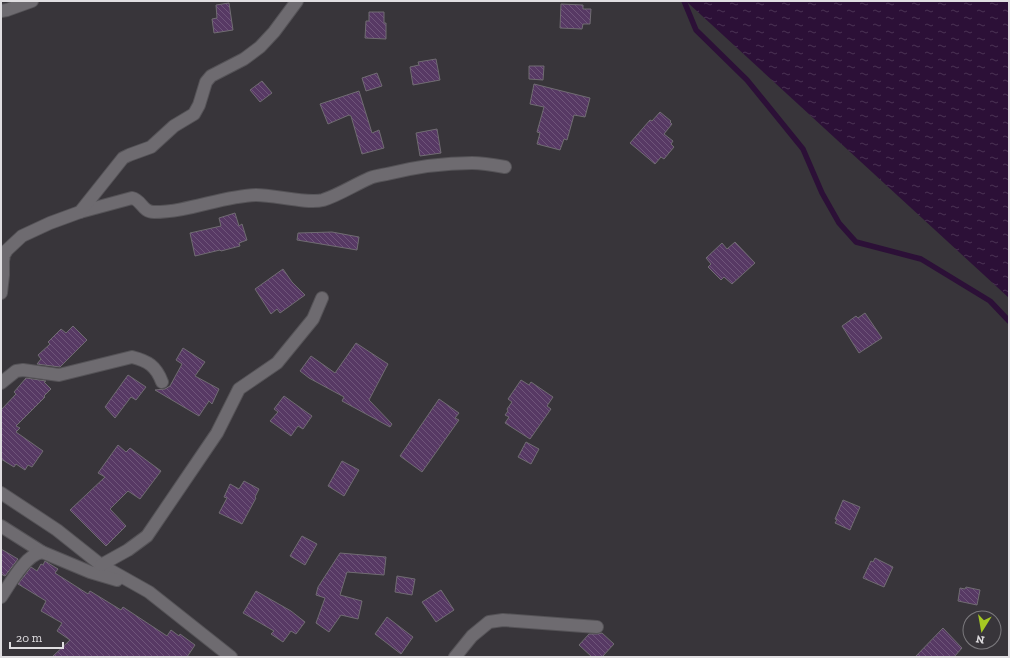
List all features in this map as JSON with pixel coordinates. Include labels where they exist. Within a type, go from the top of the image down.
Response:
[{"type":"street","points":[[1,11],[32,1]]},
{"type":"street","points":[[80,212],[123,158],[151,147],[174,126],[194,114],[200,105],[204,86],[211,76],[244,59],[260,47],[274,32],[297,1]]},
{"type":"street","points":[[1,293],[4,255],[13,243],[22,236],[50,223],[80,212],[132,198],[137,200],[144,208],[153,212],[177,210],[228,199],[256,195],[305,200],[321,200],[341,193],[370,178],[403,170],[438,165],[472,163],[505,166]]},
{"type":"street","points":[[101,565],[128,550],[147,536],[217,433],[239,389],[277,363],[313,319],[322,298]]},
{"type":"street","points":[[1,382],[16,371],[23,370],[58,375],[132,357],[141,360],[158,371],[162,382]]},
{"type":"street","points":[[1,493],[57,530],[101,565],[149,592],[231,657]]},
{"type":"street","points":[[1,526],[42,552],[90,572],[136,585]]},
{"type":"street","points":[[1,597],[24,564],[33,555],[42,552]]},
{"type":"street","points":[[455,657],[472,636],[488,622],[503,620],[597,626]]},
{"type":"water","points":[[1009,1],[1009,298],[687,2]]},
{"type":"building","points":[[229,3],[233,30],[214,33],[212,19],[217,18],[216,5]]},
{"type":"building","points":[[561,4],[583,5],[583,9],[591,9],[590,24],[583,24],[582,29],[560,28]]},
{"type":"building","points":[[369,12],[384,12],[386,39],[365,38],[366,21],[369,21]]},
{"type":"building","points":[[436,59],[440,80],[413,85],[410,67],[419,65],[418,62]]},
{"type":"building","points":[[529,66],[544,66],[543,80],[529,79]]},
{"type":"building","points":[[377,73],[382,86],[366,91],[362,78]]},
{"type":"building","points":[[262,81],[272,93],[260,102],[250,90]]},
{"type":"building","points":[[534,84],[590,98],[585,117],[574,115],[567,140],[564,139],[560,150],[537,144],[540,133],[537,132],[544,107],[530,104]]},
{"type":"building","points":[[359,91],[372,133],[379,130],[384,148],[362,154],[351,116],[349,115],[328,124],[320,104]]},
{"type":"building","points":[[660,112],[671,121],[670,122],[672,124],[664,134],[673,141],[671,144],[674,147],[664,159],[661,157],[655,164],[630,143],[650,120],[652,121]]},
{"type":"building","points":[[437,129],[441,153],[420,156],[416,133]]},
{"type":"building","points":[[235,213],[239,226],[242,224],[247,240],[239,243],[240,246],[195,256],[190,233],[221,226],[219,218]]},
{"type":"building","points":[[332,232],[359,237],[357,250],[297,240],[298,233]]},
{"type":"building","points":[[735,242],[755,263],[732,284],[724,277],[721,280],[708,267],[711,264],[706,258],[722,243],[727,249]]},
{"type":"building","points":[[283,269],[292,282],[305,295],[280,313],[277,309],[271,314],[255,289]]},
{"type":"building","points":[[865,313],[882,338],[859,353],[842,326],[856,316],[858,318]]},
{"type":"building","points":[[73,326],[87,340],[60,367],[37,364],[41,359],[38,355],[50,344],[48,342],[61,329],[66,333]]},
{"type":"building","points":[[356,343],[388,364],[369,400],[392,424],[390,427],[342,401],[344,397],[309,378],[300,371],[311,356],[335,373]]},
{"type":"building","points":[[183,348],[205,362],[195,376],[219,389],[212,404],[209,401],[199,416],[155,390],[165,389],[170,386],[182,364],[176,360]]},
{"type":"building","points":[[128,375],[146,387],[136,400],[131,397],[115,418],[105,407]]},
{"type":"building","points":[[26,378],[46,381],[44,382],[51,389],[16,426],[20,428],[16,432],[43,451],[32,467],[28,465],[25,470],[16,464],[14,467],[1,459],[1,410],[16,394],[14,392]]},
{"type":"building","points":[[521,380],[529,385],[531,382],[553,397],[547,406],[551,409],[530,439],[505,423],[509,417],[505,415],[508,411],[507,409],[512,402],[508,399]]},
{"type":"building","points":[[284,396],[312,416],[303,429],[298,426],[291,436],[270,421],[278,412],[274,409]]},
{"type":"building","points":[[439,399],[459,413],[455,418],[459,420],[422,472],[400,456]]},
{"type":"building","points":[[526,442],[539,449],[531,464],[518,457]]},
{"type":"building","points":[[118,445],[126,452],[130,448],[161,471],[140,499],[128,491],[110,509],[126,526],[106,546],[70,510],[105,477],[98,473]]},
{"type":"building","points":[[342,461],[359,470],[344,496],[328,486]]},
{"type":"building","points":[[244,481],[259,489],[255,497],[256,498],[242,524],[219,513],[227,498],[224,497],[230,484],[239,489]]},
{"type":"building","points":[[843,500],[860,507],[850,530],[835,523],[837,520],[835,519]]},
{"type":"building","points":[[302,536],[317,544],[305,565],[290,556]]},
{"type":"building","points":[[1,549],[18,559],[5,576],[1,574]]},
{"type":"building","points":[[340,553],[386,557],[384,575],[347,572],[340,595],[362,601],[358,619],[341,615],[329,632],[316,623],[325,598],[316,595],[318,587]]},
{"type":"building","points":[[875,558],[893,567],[884,587],[863,578],[871,561],[873,562]]},
{"type":"building","points":[[45,561],[58,569],[55,573],[88,594],[90,591],[121,610],[123,607],[167,636],[171,630],[179,636],[180,634],[195,645],[187,657],[52,657],[70,640],[57,631],[62,623],[41,611],[46,601],[18,584],[31,567],[37,571],[41,564],[43,565]]},
{"type":"building","points":[[397,576],[415,579],[412,595],[395,592]]},
{"type":"building","points":[[966,587],[980,590],[977,605],[958,601],[960,588],[965,589]]},
{"type":"building","points":[[441,590],[454,610],[436,622],[422,602]]},
{"type":"building","points":[[256,591],[291,611],[305,622],[296,634],[291,631],[283,642],[271,634],[274,631],[243,613]]},
{"type":"building","points":[[387,617],[413,637],[401,654],[375,634]]},
{"type":"building","points":[[943,628],[962,648],[954,657],[915,657]]},
{"type":"building","points":[[602,633],[614,644],[602,657],[592,657],[579,645],[589,634]]},
{"type":"waterway","points":[[684,1],[696,30],[747,80],[803,149],[822,193],[839,223],[856,242],[921,259],[990,301],[1009,321]]}]
